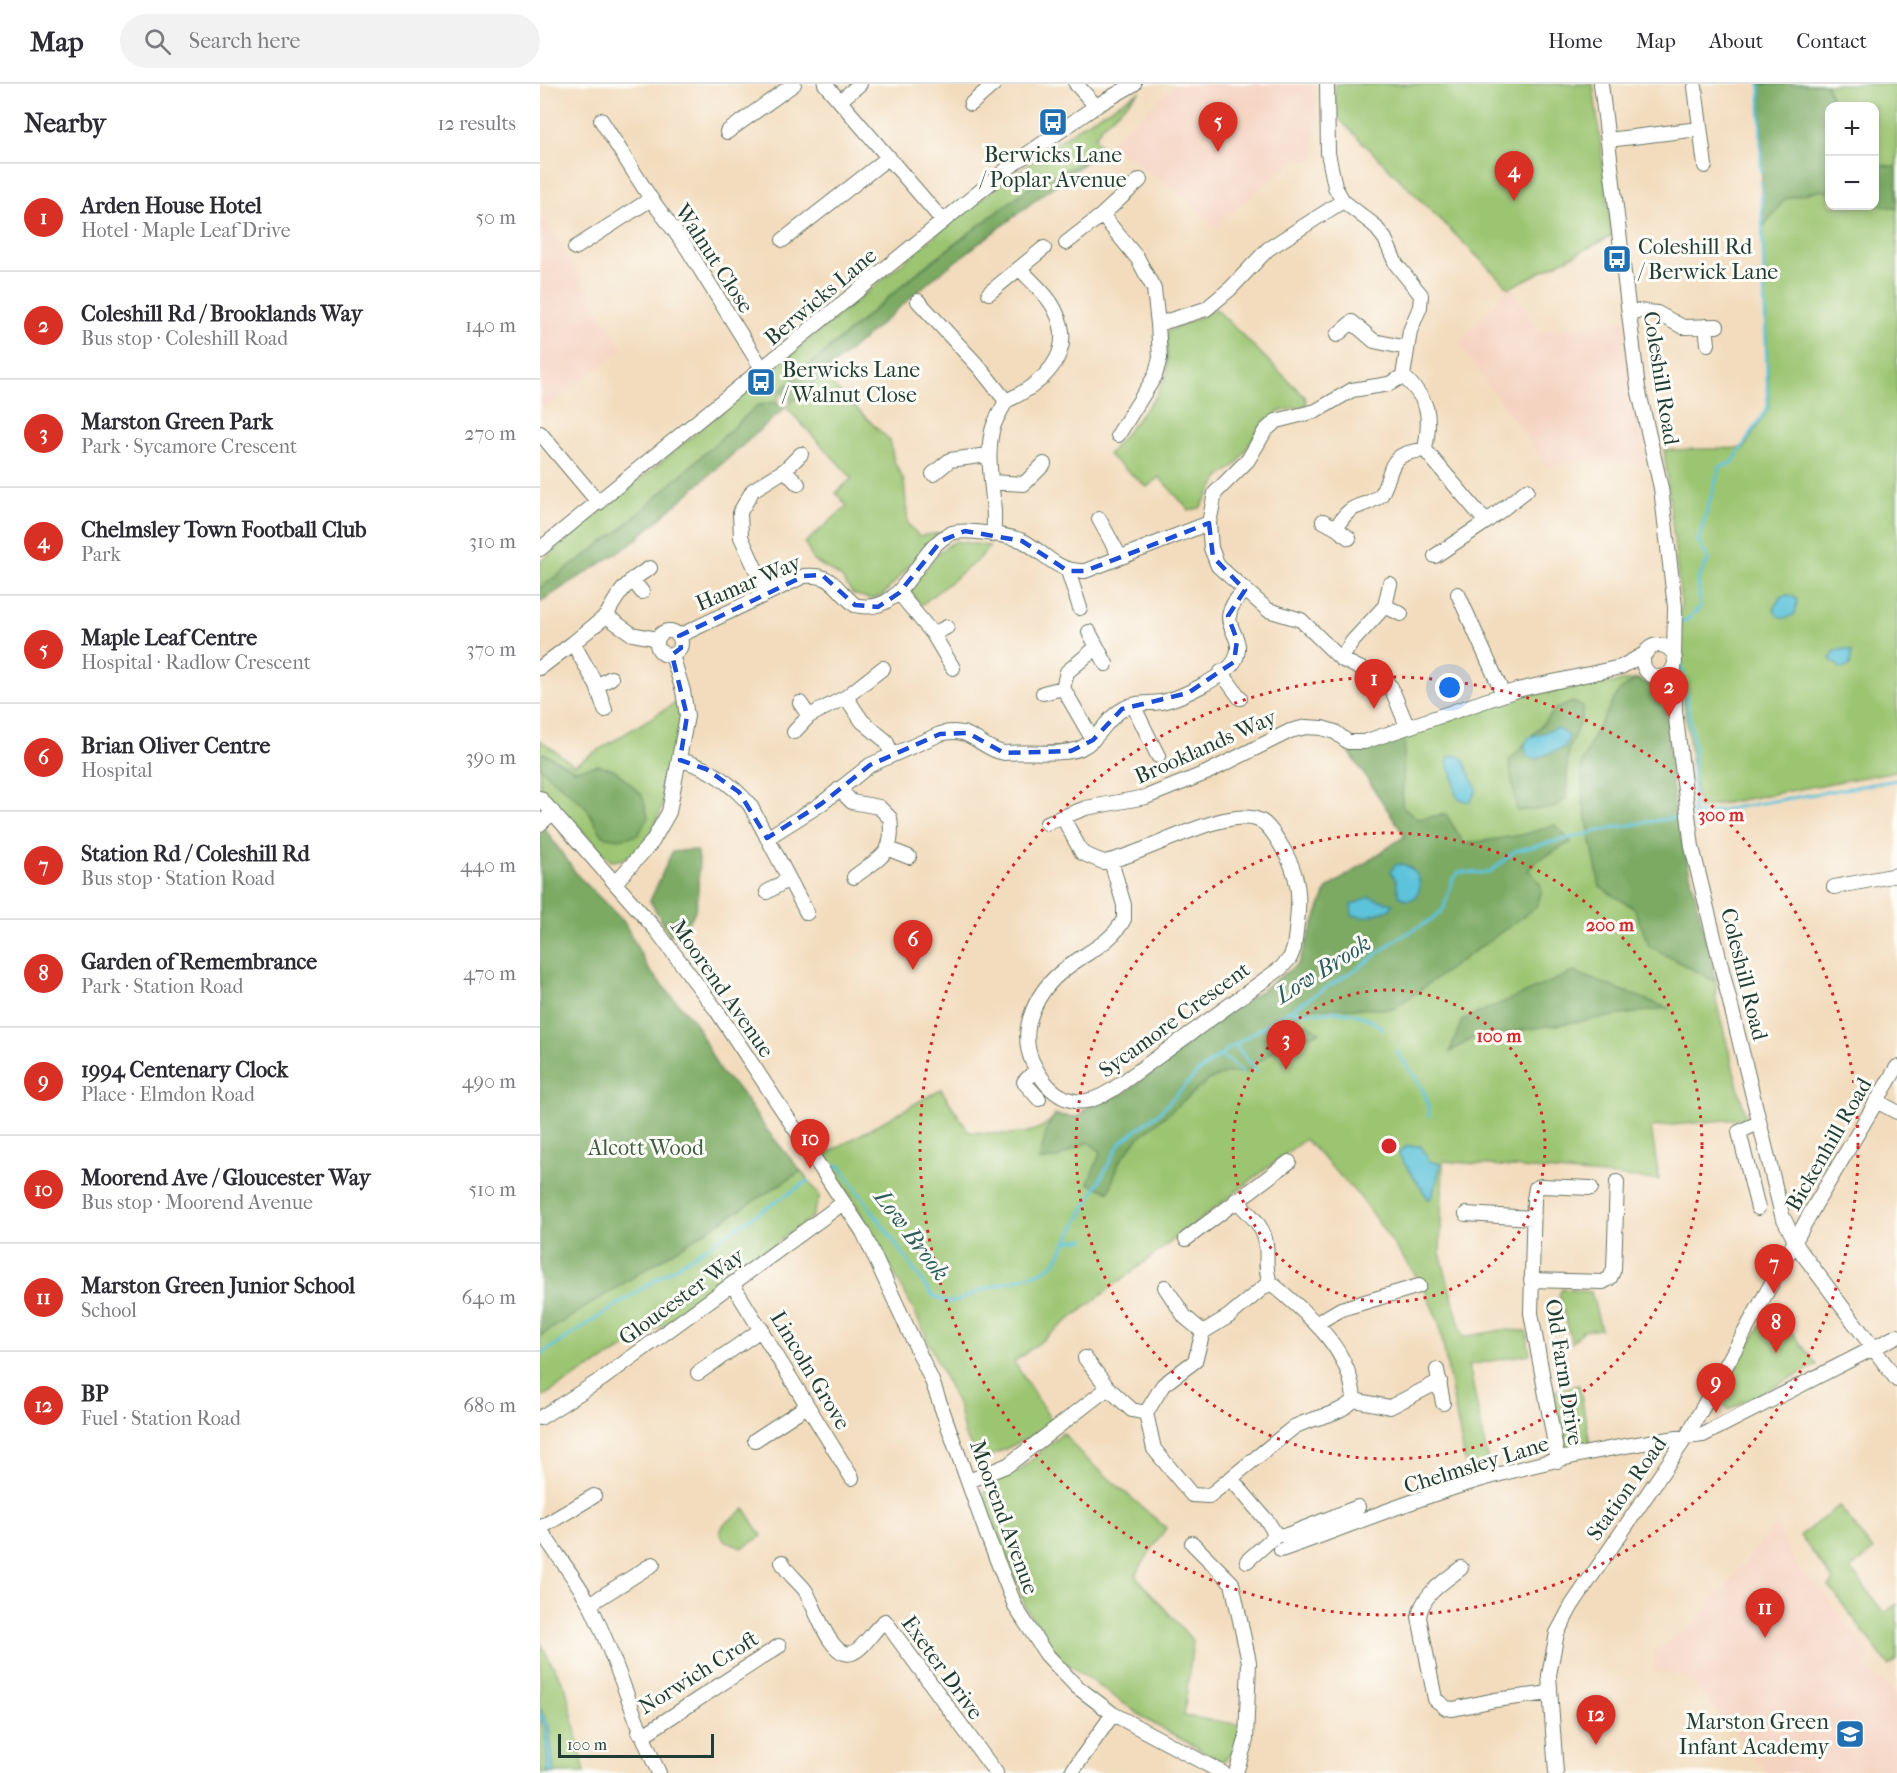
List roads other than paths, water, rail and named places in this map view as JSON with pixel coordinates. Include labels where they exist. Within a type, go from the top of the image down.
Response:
[{"type":"street","points":[[727,132],[794,84]]},
{"type":"street","points":[[825,84],[943,221]]},
{"type":"street","points":[[841,100],[860,84]]},
{"type":"street","points":[[970,104],[994,84]]},
{"type":"street","points":[[1076,84],[1096,106]]},
{"type":"street","name":"Berwicks Lane","points":[[540,549],[1016,162],[1096,106],[1134,84]]},
{"type":"street","points":[[1327,84],[1329,166],[1335,187],[1343,201],[1374,225],[1385,239],[1396,264],[1419,290],[1420,307],[1410,331],[1403,376]]},
{"type":"street","name":"Coleshill Road","points":[[1601,84],[1638,388],[1661,488],[1675,607],[1675,711],[1684,799],[1692,848],[1782,1215],[1795,1243],[1897,1380]]},
{"type":"street","points":[[1695,87],[1705,166]]},
{"type":"street","name":"Walnut Close","points":[[601,120],[651,199],[687,248],[763,370]]},
{"type":"street","points":[[1608,140],[1699,129]]},
{"type":"street","points":[[783,240],[889,158]]},
{"type":"street","points":[[1066,243],[1140,180]]},
{"type":"street","name":"Walnut Close","points":[[574,248],[651,199]]},
{"type":"street","points":[[1158,324],[1206,309],[1230,289],[1268,249],[1343,201]]},
{"type":"street","points":[[1102,214],[1138,258],[1154,289],[1158,324],[1160,358],[1155,376],[1118,435]]},
{"type":"street","points":[[989,293],[1044,248]]},
{"type":"street","points":[[993,535],[996,514],[988,455],[992,429],[1006,402],[1028,391],[1046,377],[1060,356],[1062,338],[1056,311],[1020,269]]},
{"type":"street","points":[[918,301],[979,367],[1006,402]]},
{"type":"street","points":[[1629,310],[1658,313],[1683,327],[1712,326],[1708,344]]},
{"type":"street","points":[[1337,335],[1352,322],[1374,341],[1407,348]]},
{"type":"street","points":[[1403,376],[1422,395],[1426,404],[1428,426],[1425,450],[1486,522]]},
{"type":"street","points":[[1403,376],[1389,384],[1352,390],[1316,411],[1283,417],[1271,425],[1248,460],[1215,493],[1209,523],[1213,557],[1218,566],[1268,610],[1301,620],[1341,659],[1384,681],[1391,687],[1407,726]]},
{"type":"street","points":[[540,433],[599,503]]},
{"type":"street","points":[[942,448],[950,460]]},
{"type":"street","points":[[1336,528],[1349,509],[1381,495],[1390,468],[1400,458],[1413,451],[1425,450]]},
{"type":"street","points":[[767,594],[741,537],[740,512],[753,490],[785,470],[801,454]]},
{"type":"street","points":[[933,474],[950,460],[988,455]]},
{"type":"street","points":[[991,482],[1024,484],[1044,464]]},
{"type":"street","points":[[785,470],[798,484]]},
{"type":"street","points":[[1435,556],[1486,522],[1527,490]]},
{"type":"street","points":[[1098,519],[1120,557]]},
{"type":"street","points":[[1323,521],[1349,538]]},
{"type":"street","points":[[1080,608],[1068,572],[1085,571],[1209,523]]},
{"type":"street","name":"Hamar Way","points":[[679,636],[804,576],[822,575],[836,584],[855,605],[865,608],[878,607],[899,592],[940,541],[953,533],[993,535],[1022,541],[1068,572]]},
{"type":"street","points":[[540,668],[606,616],[620,590],[650,568]]},
{"type":"street","points":[[632,579],[642,592]]},
{"type":"street","points":[[1341,659],[1352,642],[1385,606],[1390,584]]},
{"type":"street","points":[[767,838],[821,804],[870,765],[949,731],[968,733],[995,751],[1004,753],[1071,751],[1082,748],[1093,740],[1113,716],[1133,705],[1161,702],[1188,693],[1234,662],[1238,652],[1237,640],[1228,616],[1233,602],[1245,590]]},
{"type":"street","points":[[899,592],[933,634],[953,668]]},
{"type":"street","points":[[1458,594],[1503,694]]},
{"type":"street","points":[[1385,606],[1401,614]]},
{"type":"street","name":"Coleshill Road","points":[[1675,607],[1664,635],[1649,650],[1643,663],[1663,683],[1675,711]]},
{"type":"street","points":[[606,616],[632,634],[658,639]]},
{"type":"street","points":[[933,634],[947,627]]},
{"type":"street","points":[[658,639],[667,631],[679,636],[680,648],[672,655]]},
{"type":"street","points":[[1089,632],[1106,664]]},
{"type":"street","points":[[658,639],[660,652],[672,655]]},
{"type":"street","points":[[573,642],[597,686],[605,710]]},
{"type":"street","points":[[1093,740],[1063,688],[1067,672],[1097,647]]},
{"type":"street","points":[[1649,650],[1668,648],[1674,662],[1667,675],[1654,676]]},
{"type":"street","name":"Brooklands Way","points":[[1047,823],[1086,808],[1146,797],[1206,773],[1290,731],[1306,727],[1322,728],[1335,732],[1348,742],[1364,742],[1503,694],[1621,668],[1649,650]]},
{"type":"street","points":[[616,882],[652,842],[669,812],[687,716],[683,691],[672,655]]},
{"type":"street","points":[[794,732],[809,716],[846,697],[883,668]]},
{"type":"street","name":"Brooklands Way","points":[[1621,668],[1654,676]]},
{"type":"street","points":[[1221,672],[1240,698]]},
{"type":"street","points":[[597,686],[611,678]]},
{"type":"street","points":[[1043,693],[1063,688]]},
{"type":"street","points":[[846,697],[862,721],[886,741],[892,755]]},
{"type":"street","points":[[800,703],[809,716]]},
{"type":"street","points":[[1133,705],[1158,756]]},
{"type":"street","points":[[680,760],[706,768],[739,792],[750,805],[787,880],[807,913]]},
{"type":"street","points":[[839,789],[852,802],[879,807],[890,818],[892,836],[889,849],[854,877]]},
{"type":"street","name":"Moorend Avenue","points":[[540,798],[616,882],[717,1011],[852,1218],[857,1236],[875,1260],[932,1381],[1003,1576],[1030,1630],[1063,1674],[1113,1714],[1223,1773]]},
{"type":"street","points":[[540,824],[553,812]]},
{"type":"street","name":"Sycamore Crescent","points":[[1242,817],[1262,822],[1284,850],[1299,883],[1297,925],[1290,958],[1281,968],[1104,1095],[1091,1101],[1070,1100],[1058,1095],[1036,1070],[1026,1040],[1037,1003],[1064,969],[1104,943],[1124,919],[1124,905],[1111,861],[1206,826],[1242,817]]},
{"type":"street","points":[[1064,818],[1082,853],[1095,860],[1111,861]]},
{"type":"street","points":[[889,849],[909,857]]},
{"type":"street","points":[[1834,887],[1897,875]]},
{"type":"street","points":[[767,892],[787,880]]},
{"type":"street","name":"Bickenhill Road","points":[[1795,1243],[1897,1067]]},
{"type":"street","points":[[1036,1070],[1024,1082],[1039,1099]]},
{"type":"street","points":[[1876,1101],[1897,1112]]},
{"type":"street","points":[[1758,1123],[1739,1132],[1758,1208]]},
{"type":"street","points":[[1186,1239],[1289,1162]]},
{"type":"street","points":[[1531,1280],[1603,1282],[1610,1278],[1614,1269],[1617,1182]]},
{"type":"street","name":"Old Farm Drive","points":[[1558,1461],[1530,1313],[1536,1188],[1541,1186],[1591,1188]]},
{"type":"street","points":[[1236,1200],[1260,1226],[1264,1236],[1265,1270],[1270,1282],[1317,1323],[1336,1347],[1353,1385],[1354,1400]]},
{"type":"street","name":"Gloucester Way","points":[[540,1418],[602,1379],[734,1286],[843,1203]]},
{"type":"street","points":[[1466,1214],[1533,1218]]},
{"type":"street","name":"Station Road","points":[[1556,1773],[1549,1675],[1553,1647],[1572,1605],[1687,1436],[1795,1243]]},
{"type":"street","points":[[1270,1282],[1229,1316],[1203,1332],[1195,1361],[1163,1385],[1146,1413],[1154,1449],[1192,1495],[1209,1496],[1232,1480],[1294,1427],[1310,1419],[1330,1416],[1344,1409],[1354,1400]]},
{"type":"street","points":[[1317,1323],[1341,1309],[1409,1284]]},
{"type":"street","name":"Lincoln Grove","points":[[734,1286],[852,1478]]},
{"type":"street","points":[[1166,1287],[1185,1317],[1203,1332]]},
{"type":"street","points":[[698,1373],[762,1329]]},
{"type":"street","name":"Chelmsley Lane","points":[[1281,1550],[1479,1480],[1629,1444],[1703,1435],[1897,1336]]},
{"type":"street","points":[[1085,1358],[1108,1388],[1132,1410],[1146,1413]]},
{"type":"street","points":[[1354,1400],[1390,1407],[1438,1376],[1443,1403]]},
{"type":"street","points":[[969,1481],[1008,1465],[1108,1388]]},
{"type":"street","points":[[755,1440],[807,1406]]},
{"type":"street","points":[[1232,1480],[1268,1522],[1276,1535]]},
{"type":"street","points":[[594,1496],[540,1529],[590,1604],[609,1648],[639,1732],[659,1773]]},
{"type":"street","points":[[1247,1561],[1276,1535],[1287,1535],[1358,1507]]},
{"type":"street","points":[[1192,1543],[1236,1580],[1249,1662],[1246,1740],[1236,1773]]},
{"type":"street","name":"Exeter Drive","points":[[782,1562],[805,1590],[833,1646],[843,1652],[850,1653],[885,1621],[996,1773]]},
{"type":"street","points":[[590,1604],[653,1564]]},
{"type":"street","points":[[1461,1568],[1424,1600],[1420,1609],[1419,1617],[1435,1700],[1446,1708],[1453,1709],[1496,1700],[1550,1694]]},
{"type":"street","name":"Norwich Croft","points":[[639,1732],[648,1732],[779,1646]]},
{"type":"street","points":[[1071,1773],[1113,1714]]},
{"type":"water","points":[[1794,596],[1797,601],[1795,614],[1782,617],[1776,614],[1774,607],[1781,597]]},
{"type":"water","points":[[1845,649],[1852,651],[1850,666],[1842,669],[1830,659],[1835,651]]},
{"type":"water","points":[[1557,728],[1569,736],[1565,747],[1535,759],[1526,755],[1525,744],[1529,737]]},
{"type":"water","points":[[1457,755],[1463,759],[1477,790],[1470,802],[1459,798],[1455,793],[1453,776],[1447,762],[1449,757]]},
{"type":"water","points":[[1403,864],[1416,873],[1420,882],[1415,898],[1407,900],[1399,896],[1396,880],[1390,872],[1395,865]]},
{"type":"water","points":[[1369,897],[1393,904],[1389,910],[1365,917],[1352,915],[1351,905]]},
{"type":"water","points":[[1407,1146],[1421,1146],[1429,1161],[1441,1164],[1433,1194],[1429,1200],[1400,1157],[1399,1152]]},
{"type":"water","points":[[540,1708],[549,1726],[554,1773],[548,1773],[545,1728],[540,1717]]},
{"type":"waterway","points":[[1760,84],[1761,172]]},
{"type":"waterway","points":[[1680,622],[1690,618],[1700,607],[1698,579],[1709,559],[1698,541],[1720,467],[1732,463],[1768,407],[1761,182]]},
{"type":"waterway","points":[[1680,658],[1694,746],[1693,812]]},
{"type":"waterway","name":"Low Brook","points":[[1692,815],[1897,780]]},
{"type":"waterway","name":"Low Brook","points":[[834,1166],[840,1166],[932,1295],[945,1302],[955,1302],[982,1290],[1041,1272],[1055,1263],[1120,1143],[1160,1112],[1197,1073],[1231,1047],[1361,966],[1397,939],[1431,920],[1443,910],[1453,879],[1459,872],[1489,873],[1515,851],[1612,828],[1685,816]]},
{"type":"waterway","points":[[1288,1010],[1347,1012],[1371,1020],[1383,1029]]},
{"type":"waterway","points":[[1235,1045],[1257,1071]]},
{"type":"waterway","points":[[1396,1050],[1418,1081],[1426,1098],[1429,1116]]},
{"type":"waterway","points":[[1219,1056],[1230,1061],[1242,1073]]},
{"type":"waterway","name":"Low Brook","points":[[540,1355],[808,1181]]},
{"type":"waterway","points":[[1067,1241],[1086,1239]]},
{"type":"place","name":"Berwicks Lane / Poplar Avenue","points":[[1053,122]]},
{"type":"place","name":"Maple Leaf Centre","points":[[1218,152]]},
{"type":"place","name":"Chelmsley Town Football Club","points":[[1514,201]]},
{"type":"place","name":"Coleshill Rd / Berwick Lane","points":[[1617,259]]},
{"type":"place","name":"Berwicks Lane / Walnut Close","points":[[761,382]]},
{"type":"place","name":"Arden House Hotel","points":[[1374,709]]},
{"type":"place","name":"Coleshill Rd / Brooklands Way","points":[[1669,717]]},
{"type":"place","name":"Brian Oliver Centre","points":[[913,970]]},
{"type":"place","name":"Marston Green Park","points":[[1286,1070]]},
{"type":"place","name":"Moorend Ave / Gloucester Way","points":[[810,1169]]},
{"type":"place","name":"Station Rd / Coleshill Rd","points":[[1774,1294]]},
{"type":"place","name":"Garden of Remembrance","points":[[1776,1353]]},
{"type":"place","name":"1994 Centenary Clock","points":[[1716,1413]]},
{"type":"place","name":"Marston Green Junior School","points":[[1765,1638]]},
{"type":"place","name":"Marston Green Infant Academy","points":[[1850,1734]]},
{"type":"place","name":"BP","points":[[1596,1745]]},
{"type":"park label","name":"Alcott Wood","points":[[646,1147]]}]
